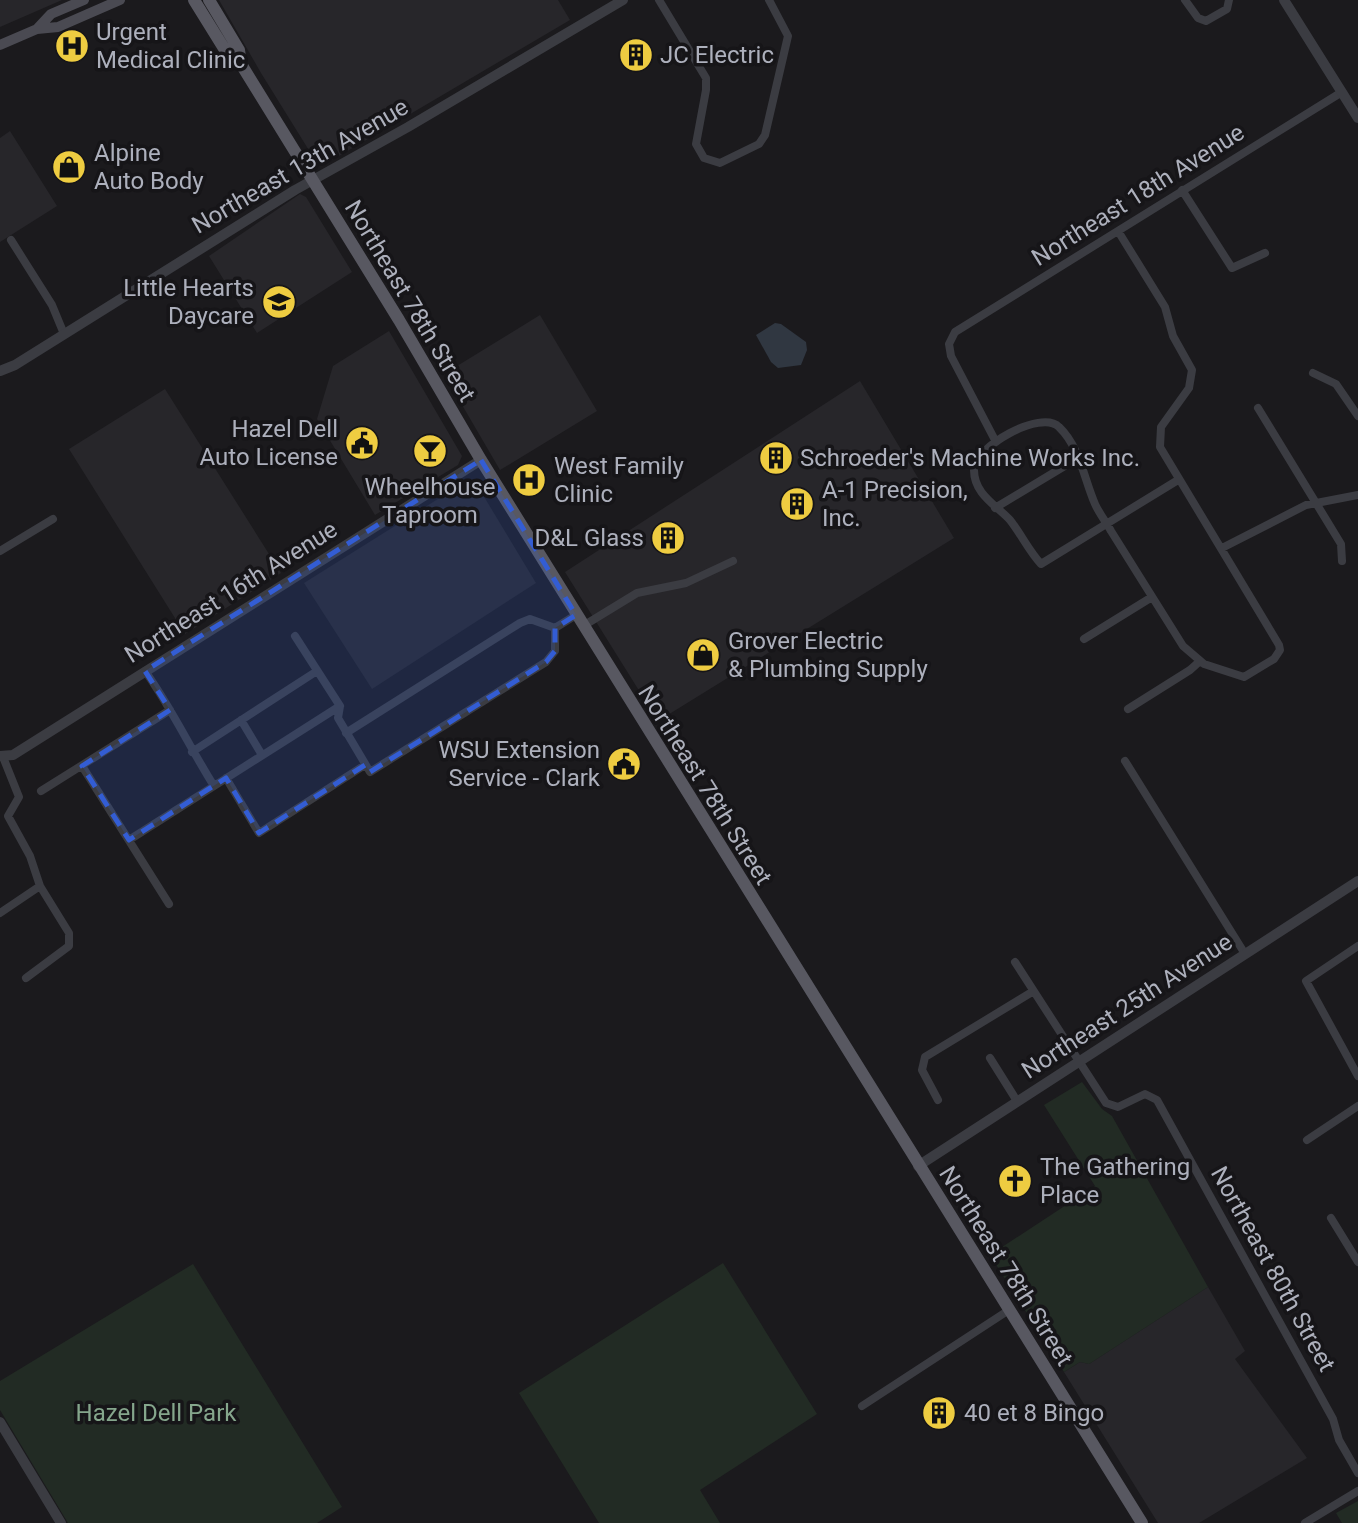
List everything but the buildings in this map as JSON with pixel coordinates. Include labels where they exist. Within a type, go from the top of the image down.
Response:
[{"type":"main road","points":[[37,29],[51,14],[84,0]]},
{"type":"main road","points":[[0,45],[37,29],[58,27],[120,0]]},
{"type":"main road","name":"Northeast 78th Street","points":[[194,0],[230,58],[241,64]]},
{"type":"main road","name":"Northeast 78th Street","points":[[209,0],[239,50],[241,64],[400,320],[481,460],[579,620],[1142,1523]]},
{"type":"street","name":"Northeast 13th Avenue","points":[[0,371],[313,180],[623,0]]},
{"type":"street","points":[[659,0],[706,78],[695,140],[701,155],[715,162],[729,161],[763,139],[788,36],[769,0]]},
{"type":"street","points":[[1185,0],[1198,18],[1206,21],[1224,12],[1229,1]]},
{"type":"street","points":[[1284,0],[1358,118]]},
{"type":"street","name":"Northeast 18th Avenue","points":[[996,442],[950,355],[949,344],[955,332],[1342,92]]},
{"type":"street","points":[[1182,190],[1231,268],[1265,253]]},
{"type":"street","points":[[1118,230],[1165,306],[1173,336],[1192,370],[1189,388],[1169,412],[1159,437],[1160,447],[1279,645],[1274,659],[1244,677],[1200,661],[1180,643],[1107,525],[1094,503],[1078,458],[1055,423],[1035,422],[996,442],[977,460],[974,470],[989,504],[1011,521],[1041,564],[1107,525],[1178,480]]},
{"type":"street","points":[[11,240],[52,305],[64,334]]},
{"type":"street","points":[[1313,373],[1336,384],[1358,416]]},
{"type":"street","points":[[1258,408],[1341,544],[1342,561]]},
{"type":"street","points":[[995,508],[1078,458]]},
{"type":"street","name":"Northeast 16th Avenue","points":[[1,757],[13,755],[481,460]]},
{"type":"street","points":[[1222,548],[1316,503],[1358,495]]},
{"type":"street","points":[[0,551],[53,519]]},
{"type":"street","points":[[346,733],[530,619],[555,628],[637,593],[686,583],[733,561]]},
{"type":"street","points":[[1084,639],[1152,597]]},
{"type":"street","points":[[295,636],[340,706],[338,718],[370,772],[546,662],[557,644],[555,628]]},
{"type":"street","points":[[1128,709],[1200,661]]},
{"type":"street","points":[[145,671],[214,786]]},
{"type":"street","points":[[192,751],[317,671]]},
{"type":"street","points":[[129,840],[340,706]]},
{"type":"street","points":[[41,791],[170,710]]},
{"type":"street","points":[[241,720],[262,755]]},
{"type":"street","points":[[1,757],[19,797],[8,816],[30,856],[33,874],[68,933],[69,946],[26,978]]},
{"type":"street","points":[[1125,761],[1245,954]]},
{"type":"street","points":[[226,778],[259,832],[365,765]]},
{"type":"street","points":[[82,766],[169,904]]},
{"type":"street","name":"Northeast 25th Avenue","points":[[918,1166],[1357,884]]},
{"type":"street","points":[[0,913],[40,886]]},
{"type":"street","points":[[1358,946],[1306,981],[1358,1076]]},
{"type":"street","name":"Northeast 80th Street","points":[[1015,962],[1108,1106],[1118,1107],[1145,1094],[1157,1100],[1258,1279],[1334,1421],[1339,1440],[1358,1474]]},
{"type":"street","points":[[938,1100],[922,1070],[925,1057],[1032,992]]},
{"type":"street","points":[[990,1058],[1017,1101]]},
{"type":"street","points":[[1307,1140],[1358,1106]]},
{"type":"street","points":[[1331,1218],[1358,1262]]},
{"type":"street","points":[[862,1406],[1009,1310]]},
{"type":"street","points":[[0,1422],[61,1523]]},
{"type":"street","points":[[1305,1523],[1358,1491]]},
{"type":"highlighted area","points":[[481,460],[576,615],[555,628],[555,651],[546,662],[370,772],[365,765],[259,833],[226,778],[129,840],[82,766],[170,710],[145,671]]},
{"type":"shaded area","points":[[0,0],[62,0],[0,27]]},
{"type":"shaded area","points":[[219,0],[558,0],[570,20],[322,166],[315,160],[261,73]]},
{"type":"shaded area","points":[[10,131],[57,206],[0,242],[0,138]]},
{"type":"shaded area","points":[[300,194],[306,197],[352,272],[257,333],[209,256]]},
{"type":"shaded area","points":[[540,315],[597,411],[500,470],[444,374]]},
{"type":"shaded area","points":[[775,323],[781,324],[806,342],[807,350],[801,365],[778,368],[771,362],[756,335]]},
{"type":"shaded area","points":[[389,331],[462,456],[458,465],[375,515],[317,419],[333,366]]},
{"type":"shaded area","points":[[860,381],[954,538],[658,721],[565,572]]},
{"type":"shaded area","points":[[165,389],[281,573],[185,634],[69,449]]},
{"type":"shaded area","points":[[465,482],[477,485],[536,583],[372,689],[304,583]]},
{"type":"shaded area","points":[[1208,1287],[1245,1351],[1235,1359],[1307,1458],[1199,1523],[1158,1523],[1064,1372],[1080,1362],[1089,1364]]},
{"type":"green space","points":[[1082,1082],[1102,1109],[1112,1116],[1208,1287],[1089,1364],[1080,1362],[1064,1372],[990,1255],[1095,1186],[1044,1105]]},
{"type":"green space","points":[[723,1263],[817,1414],[700,1490],[720,1523],[599,1523],[519,1393]]},
{"type":"green space","name":"Hazel Dell Park","points":[[193,1264],[342,1507],[317,1523],[68,1523],[0,1410],[0,1381]]},
{"type":"green space","points":[[1358,1501],[1358,1523],[1342,1523],[1336,1513]]},
{"type":"place","name":"Urgent Medical Clinic","points":[[72,46]]},
{"type":"place","name":"JC Electric","points":[[636,55]]},
{"type":"place","name":"Alpine Auto Body","points":[[69,167]]},
{"type":"place","name":"Little Hearts Daycare","points":[[279,302]]},
{"type":"place","name":"Hazel Dell Auto License","points":[[362,443]]},
{"type":"place","name":"Wheelhouse Taproom","points":[[430,451]]},
{"type":"place","name":"Schroeder's Machine Works Inc.","points":[[776,458]]},
{"type":"place","name":"West Family Clinic","points":[[529,480]]},
{"type":"place","name":"A-1 Precision, Inc.","points":[[797,504]]},
{"type":"place","name":"D&L Glass","points":[[668,538]]},
{"type":"place","name":"Grover Electric & Plumbing Supply","points":[[703,655]]},
{"type":"place","name":"WSU Extension Service - Clark","points":[[624,764]]},
{"type":"place","name":"The Gathering Place","points":[[1015,1181]]},
{"type":"place","name":"40 et 8 Bingo","points":[[939,1413]]}]
